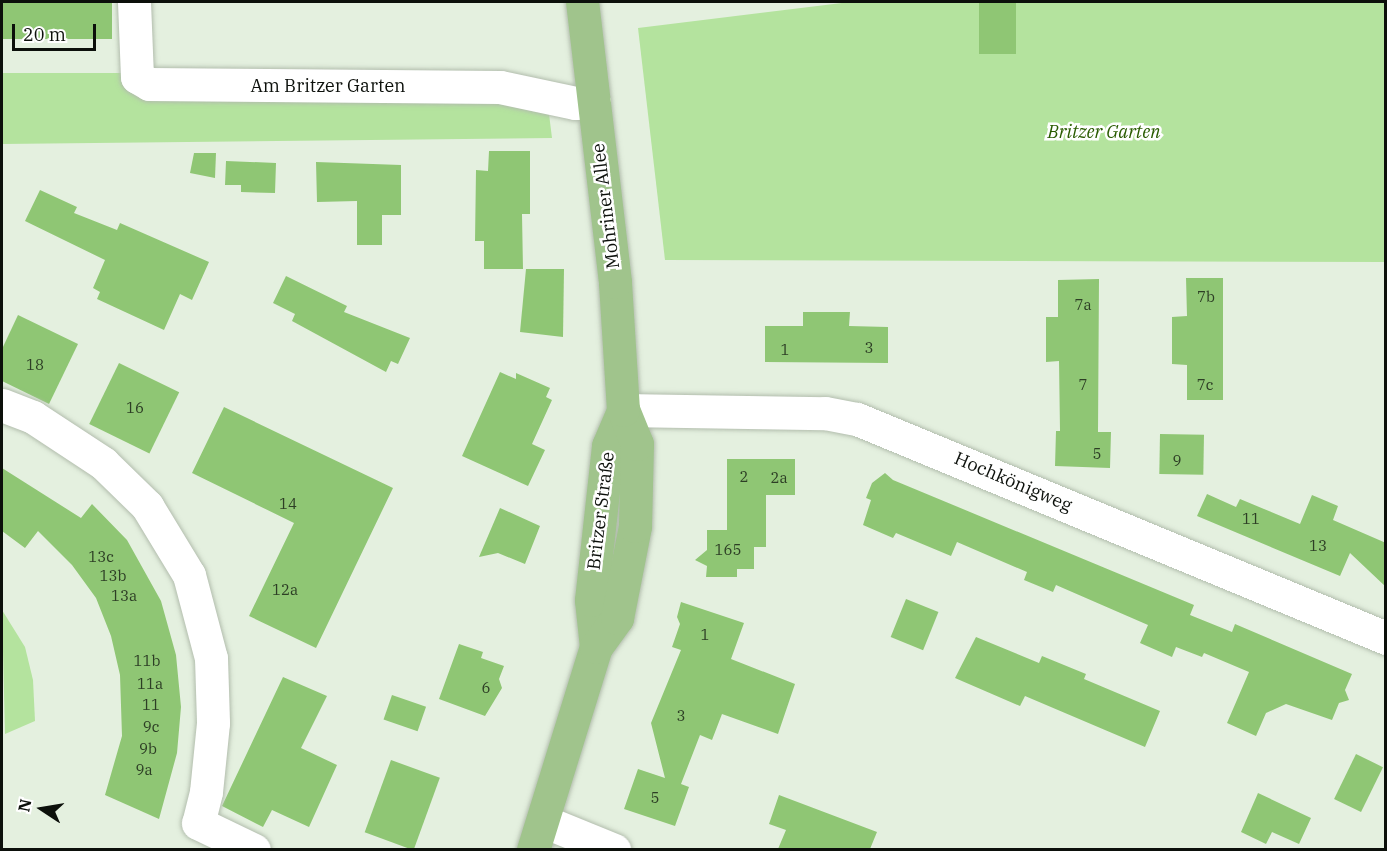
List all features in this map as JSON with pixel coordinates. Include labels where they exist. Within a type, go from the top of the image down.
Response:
[{"type":"main road","name":"Mohriner Allee","points":[[582,2],[615,282],[623,410]]},
{"type":"main road","name":"Britzer Straße","points":[[538,835],[596,647],[616,618],[634,526],[637,444],[623,410]]},
{"type":"street","name":"Am Britzer Garten","points":[[134,2],[138,77],[149,84],[500,87],[575,103],[594,102]]},
{"type":"street","points":[[2,405],[33,417],[103,463],[147,506],[189,575],[211,658],[213,723],[206,792],[198,823],[254,849]]},
{"type":"street","name":"Hochkönigweg","points":[[623,410],[825,413],[856,419],[1386,638]]},
{"type":"street","points":[[538,835],[614,849]]},
{"type":"green space","name":"Britzer Garten","points":[[850,2],[1385,2],[1385,262],[665,260],[638,28]]},
{"type":"green space","points":[[2,73],[124,73],[547,98],[552,138],[2,144]]},
{"type":"green space","points":[[2,610],[25,647],[33,680],[35,721],[5,734]]},
{"type":"building","points":[[2,2],[112,2],[112,39],[2,39]]},
{"type":"building","points":[[979,2],[1016,2],[1016,54],[979,54]]},
{"type":"building","points":[[489,151],[530,151],[530,214],[522,214],[523,269],[484,269],[484,241],[475,241],[476,170],[488,171]]},
{"type":"building","points":[[194,153],[216,153],[215,178],[190,173]]},
{"type":"building","points":[[226,161],[276,163],[275,193],[241,192],[241,185],[225,185]]},
{"type":"building","points":[[316,162],[401,165],[401,215],[382,215],[382,245],[357,245],[357,201],[317,202]]},
{"type":"building","points":[[40,190],[77,207],[74,213],[117,230],[120,223],[209,262],[192,300],[180,294],[164,330],[97,299],[100,292],[93,288],[105,260],[25,221]]},
{"type":"building","points":[[526,269],[564,269],[563,337],[520,332]]},
{"type":"building","points":[[286,276],[347,306],[344,312],[410,338],[398,364],[391,361],[386,372],[292,321],[295,314],[273,303]]},
{"type":"building","points":[[1186,278],[1223,278],[1223,400],[1187,400],[1187,365],[1172,364],[1172,317],[1187,316]]},
{"type":"building","points":[[1099,279],[1098,432],[1111,432],[1110,468],[1055,466],[1056,431],[1060,431],[1059,361],[1046,362],[1046,317],[1058,317],[1058,280]]},
{"type":"building","points":[[803,312],[850,312],[849,326],[888,327],[888,363],[765,362],[765,326],[803,326]]},
{"type":"building","points":[[18,315],[78,344],[49,404],[2,381],[2,349]]},
{"type":"building","points":[[119,363],[179,392],[149,453],[89,424]]},
{"type":"building","points":[[500,372],[516,379],[516,373],[550,388],[546,397],[552,400],[532,444],[545,450],[528,486],[462,456]]},
{"type":"building","points":[[224,407],[393,488],[316,648],[249,616],[294,523],[192,473]]},
{"type":"building","points":[[1160,434],[1204,435],[1203,475],[1159,474]]},
{"type":"building","points":[[727,459],[795,459],[795,495],[766,495],[766,547],[754,547],[754,569],[737,569],[737,577],[706,577],[707,566],[695,560],[707,550],[707,530],[727,530]]},
{"type":"building","points":[[2,468],[81,518],[92,504],[127,540],[161,601],[176,655],[181,707],[177,753],[159,819],[105,795],[122,736],[120,675],[111,636],[96,598],[72,565],[38,531],[25,548],[2,531]]},
{"type":"building","points":[[885,473],[893,480],[1194,605],[1190,615],[1232,632],[1235,624],[1352,674],[1345,690],[1349,700],[1339,703],[1332,720],[1286,704],[1266,713],[1256,736],[1227,723],[1249,672],[1204,653],[1202,657],[1176,647],[1172,657],[1140,643],[1148,625],[1056,585],[1053,592],[1024,580],[1027,572],[957,542],[951,556],[896,533],[893,538],[863,525],[871,500],[866,498],[872,483]]},
{"type":"building","points":[[1207,494],[1236,507],[1240,499],[1300,524],[1312,495],[1338,506],[1333,520],[1386,543],[1386,587],[1350,553],[1340,576],[1197,516]]},
{"type":"building","points":[[500,508],[540,526],[525,564],[498,553],[479,557]]},
{"type":"building","points":[[906,599],[938,612],[923,650],[891,637]]},
{"type":"building","points":[[681,602],[744,623],[731,659],[795,684],[778,734],[722,714],[712,740],[700,735],[681,784],[689,787],[675,826],[624,809],[638,769],[665,778],[651,723],[681,650],[672,647],[680,624],[677,617]]},
{"type":"building","points":[[976,637],[1039,663],[1042,656],[1086,674],[1084,679],[1160,711],[1145,747],[1025,696],[1020,706],[955,678]]},
{"type":"building","points":[[459,644],[483,652],[481,658],[504,666],[499,679],[502,688],[485,716],[439,699]]},
{"type":"building","points":[[283,677],[327,696],[301,748],[337,765],[309,827],[272,810],[263,827],[222,806]]},
{"type":"building","points":[[392,695],[426,707],[418,731],[384,720]]},
{"type":"building","points":[[1356,754],[1383,767],[1361,812],[1334,799]]},
{"type":"building","points":[[391,760],[440,778],[414,850],[365,832]]},
{"type":"building","points":[[1258,793],[1311,818],[1299,844],[1272,832],[1266,844],[1241,832]]},
{"type":"building","points":[[779,795],[877,832],[870,849],[778,849],[786,830],[769,824]]}]
